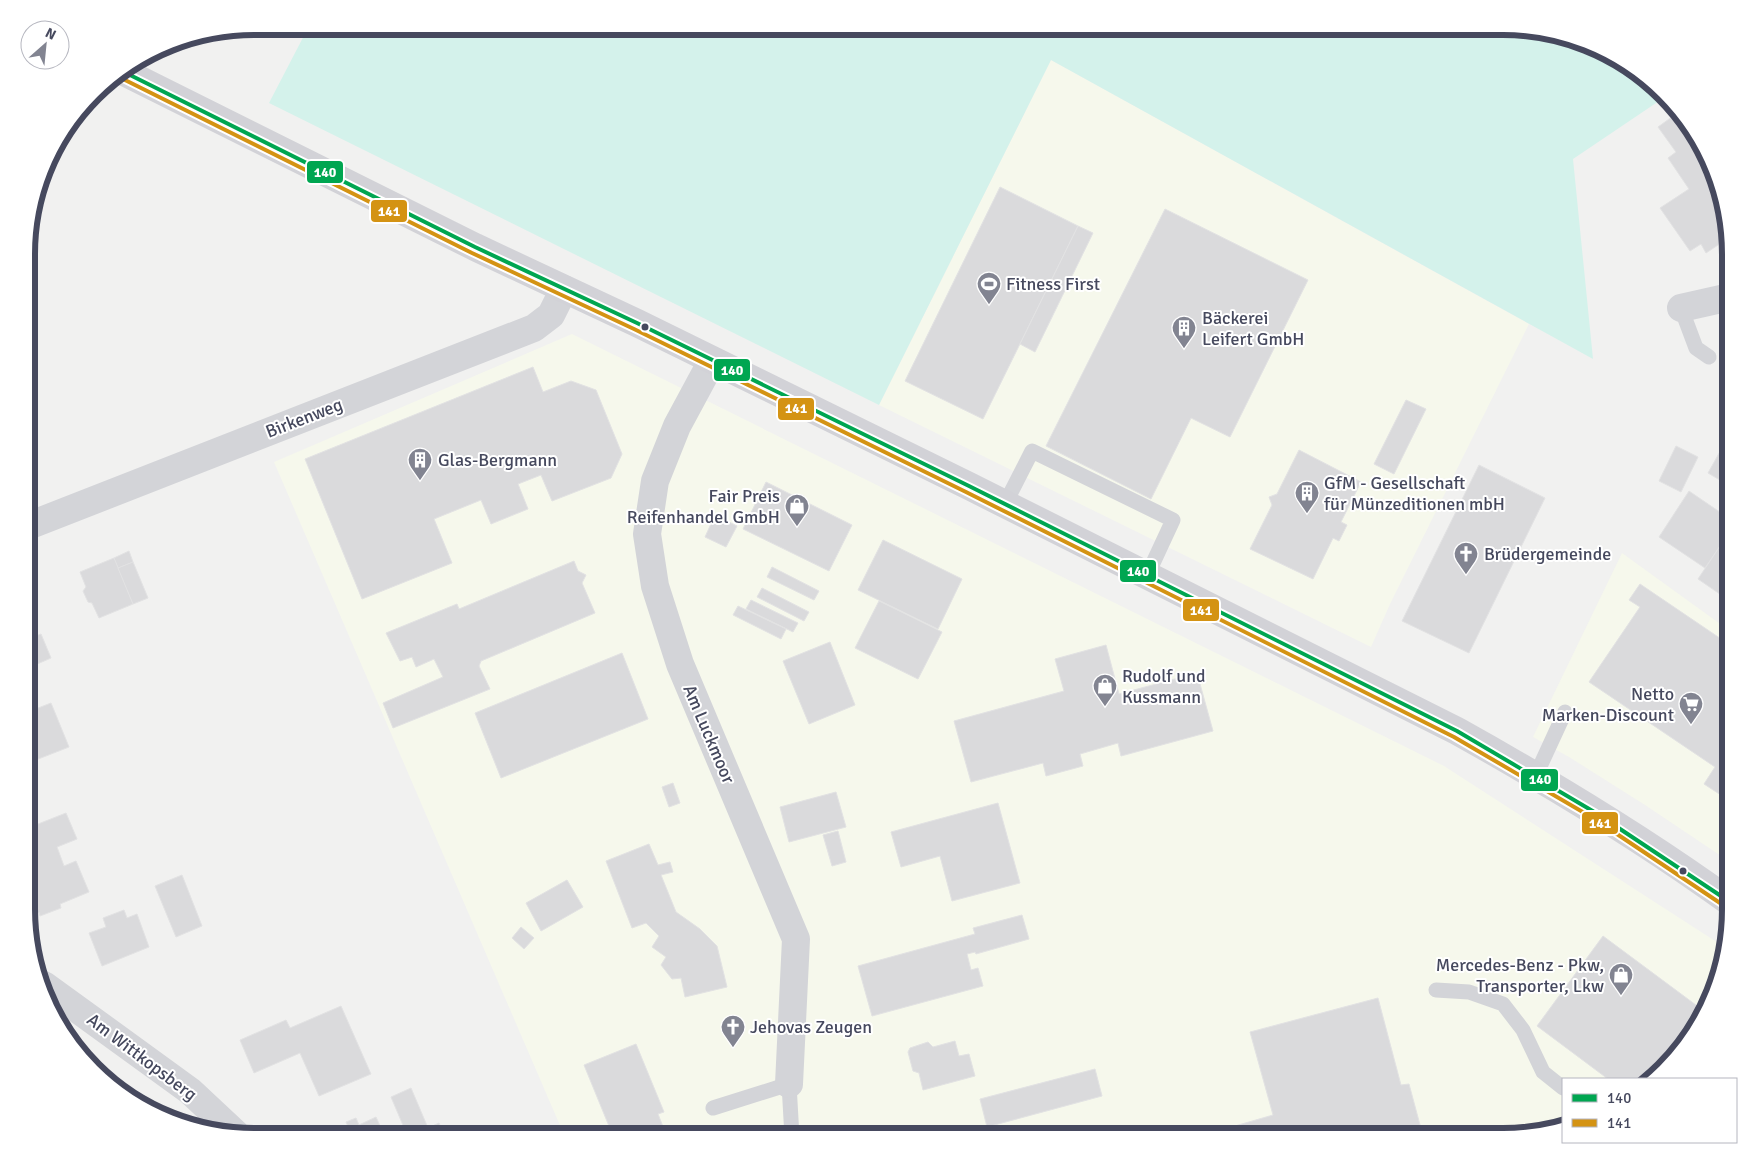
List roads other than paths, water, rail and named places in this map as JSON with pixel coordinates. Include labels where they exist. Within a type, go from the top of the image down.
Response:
[{"type":"street","points":[[129,74],[398,210],[1005,504],[1458,732],[1536,775],[1624,828],[1722,896]]},
{"type":"street","name":"Birkenweg","points":[[35,523],[543,322],[564,289]]},
{"type":"street","points":[[1681,308],[1722,299]]},
{"type":"street","name":"Am Luckmoor","points":[[712,361],[677,426],[655,481],[647,534],[654,586],[680,664],[796,939],[789,1084]]},
{"type":"street","name":"Am Wittkopsberg","points":[[51,990],[190,1091],[228,1126]]},
{"type":"lane","points":[[1681,308],[1696,348],[1709,357]]},
{"type":"lane","points":[[1005,504],[1032,451],[1173,520],[1147,576]]},
{"type":"lane","points":[[1536,775],[1565,712]]},
{"type":"lane","points":[[1436,990],[1469,992],[1503,1004],[1523,1030],[1543,1072],[1562,1087]]},
{"type":"lane","points":[[713,1108],[789,1084],[792,1128]]},
{"type":"place","name":"Fitness First","points":[[989,305]]},
{"type":"place","name":"Bäckerei Leifert GmbH","points":[[1184,349]]},
{"type":"place","name":"Glas-Bergmann","points":[[420,481]]},
{"type":"place","name":"GfM - Gesellschaft für Münzeditionen mbH","points":[[1307,514]]},
{"type":"place","name":"Fair Preis Reifenhandel GmbH","points":[[797,527]]},
{"type":"place","name":"Brüdergemeinde","points":[[1466,575]]},
{"type":"place","name":"Rudolf und Kussmann","points":[[1105,707]]},
{"type":"place","name":"Netto Marken-Discount","points":[[1691,725]]},
{"type":"place","name":"Mercedes-Benz - Pkw, Transporter, Lkw","points":[[1621,996]]},
{"type":"place","name":"Jehovas Zeugen","points":[[733,1048]]}]
